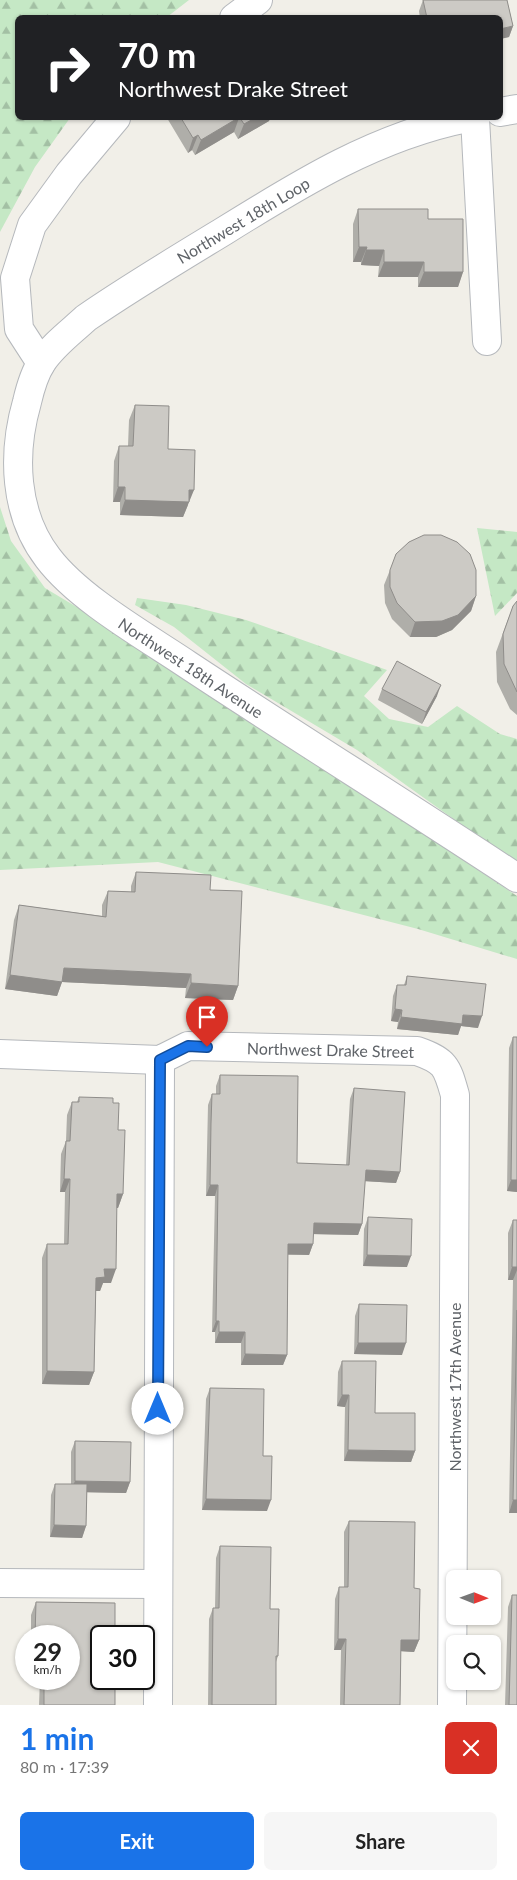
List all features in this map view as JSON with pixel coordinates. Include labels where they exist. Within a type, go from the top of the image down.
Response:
[{"type":"street","points":[[238,15],[258,0]]},
{"type":"street","points":[[503,111],[517,109]]},
{"type":"street","points":[[41,363],[19,329],[15,278],[32,225],[68,174],[114,120]]},
{"type":"street","name":"Northwest 18th Loop","points":[[41,363],[86,318],[286,192],[344,161],[406,134],[459,120]]},
{"type":"street","points":[[475,120],[487,341]]},
{"type":"street","name":"Northwest 18th Avenue","points":[[41,363],[30,389],[22,417],[17,466],[19,490],[30,528],[48,559],[100,606],[517,878]]},
{"type":"street","name":"Northwest Drake Street","points":[[0,1054],[160,1060],[188,1046],[417,1051],[437,1058],[448,1070]]},
{"type":"street","points":[[158,1705],[160,1060]]},
{"type":"street","name":"Northwest 17th Avenue","points":[[448,1070],[455,1095],[452,1705]]},
{"type":"street","points":[[0,1583],[158,1584]]},
{"type":"green space","points":[[0,0],[189,0],[170,15],[15,15],[15,120],[69,120],[35,167],[0,232]]},
{"type":"green space","points":[[0,507],[11,541],[45,588],[130,639],[517,896],[517,959],[418,929],[158,862],[0,870]]},
{"type":"green space","points":[[477,528],[517,532],[517,593],[495,616]]},
{"type":"green space","points":[[137,598],[186,605],[246,620],[387,670],[364,696],[389,719],[428,727],[457,706],[500,734],[517,739],[517,861],[480,838],[357,750],[246,684],[174,627],[135,605]]},
{"type":"building","points":[[423,0],[507,0],[513,26],[503,28],[503,15],[426,15]]},
{"type":"building","points":[[182,120],[235,120],[201,140],[198,135],[193,138]]},
{"type":"building","points":[[241,120],[251,120],[244,124]]},
{"type":"building","points":[[358,209],[428,209],[428,219],[463,219],[463,272],[424,272],[424,262],[384,262],[384,250],[366,250],[367,247],[359,247]]},
{"type":"building","points":[[135,405],[169,406],[168,449],[195,450],[194,490],[189,490],[189,502],[125,500],[125,487],[118,487],[119,446],[133,446]]},
{"type":"building","points":[[424,535],[441,535],[457,542],[470,554],[476,570],[476,596],[458,615],[442,621],[415,622],[397,603],[390,587],[390,570],[396,554],[409,542]]},
{"type":"building","points":[[517,601],[517,692],[504,664],[503,634],[513,606]]},
{"type":"building","points":[[397,661],[441,685],[426,712],[382,689]]},
{"type":"building","points":[[136,872],[211,875],[210,890],[242,891],[238,986],[191,983],[191,974],[64,968],[62,982],[10,975],[19,905],[106,917],[108,891],[135,892]]},
{"type":"building","points":[[407,976],[486,984],[482,1016],[463,1015],[462,1024],[401,1017],[402,1010],[395,1009],[397,985],[406,985]]},
{"type":"building","points":[[513,1037],[517,1037],[517,1180],[511,1180]]},
{"type":"building","points":[[220,1075],[298,1076],[297,1163],[349,1165],[354,1088],[405,1092],[400,1172],[366,1170],[362,1224],[314,1223],[313,1244],[288,1244],[287,1355],[245,1354],[245,1332],[219,1332],[219,1321],[216,1321],[218,1185],[210,1185],[211,1123],[212,1094],[220,1094]]},
{"type":"building","points":[[79,1097],[113,1098],[113,1103],[119,1103],[118,1130],[125,1130],[123,1194],[117,1194],[116,1269],[104,1269],[105,1277],[96,1278],[94,1372],[47,1371],[47,1244],[68,1244],[70,1179],[64,1179],[66,1141],[70,1141],[72,1102],[79,1102]]},
{"type":"building","points":[[368,1217],[412,1219],[411,1256],[367,1255]]},
{"type":"building","points":[[513,1220],[517,1220],[517,1267],[512,1267]]},
{"type":"building","points":[[359,1304],[407,1305],[406,1343],[358,1343]]},
{"type":"building","points":[[517,1310],[517,1500],[513,1500]]},
{"type":"building","points":[[342,1361],[376,1361],[375,1413],[415,1413],[415,1451],[348,1450],[349,1395],[342,1395]]},
{"type":"building","points":[[210,1388],[264,1389],[263,1456],[272,1456],[271,1500],[206,1499]]},
{"type":"building","points":[[75,1441],[131,1442],[130,1482],[75,1481]]},
{"type":"building","points":[[55,1484],[87,1484],[86,1526],[54,1525]]},
{"type":"building","points":[[349,1521],[415,1522],[414,1588],[420,1589],[419,1640],[401,1640],[400,1705],[344,1705],[346,1639],[338,1639],[339,1587],[348,1587]]},
{"type":"building","points":[[220,1546],[271,1547],[270,1609],[279,1609],[278,1656],[276,1656],[276,1705],[212,1705],[213,1608],[219,1608]]},
{"type":"building","points":[[512,1595],[517,1595],[517,1705],[509,1705]]},
{"type":"building","points":[[36,1602],[115,1603],[115,1625],[90,1625],[90,1690],[115,1690],[115,1705],[44,1705],[44,1690],[80,1690],[80,1625],[35,1625]]},
{"type":"route","points":[[158,1409],[160,1060],[188,1046],[207,1047]]}]
